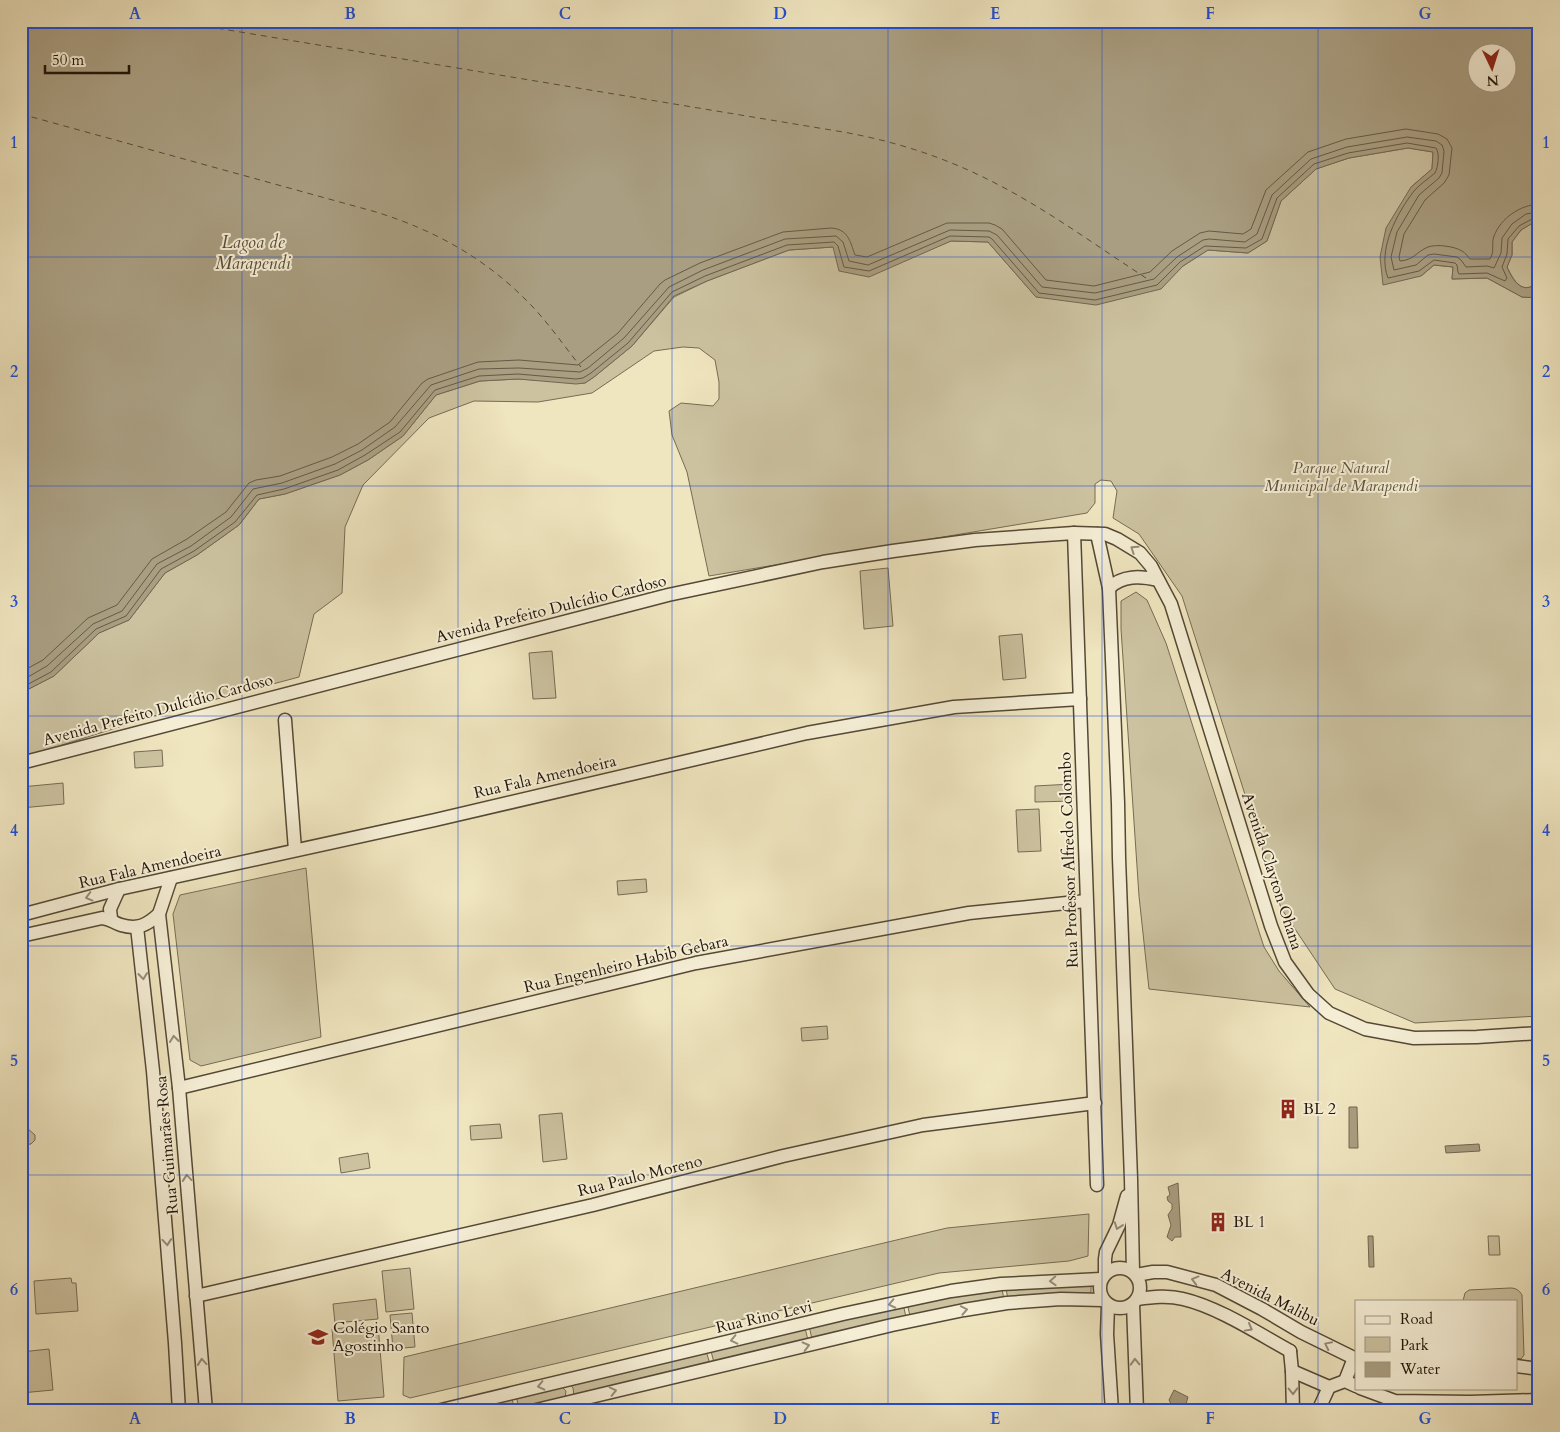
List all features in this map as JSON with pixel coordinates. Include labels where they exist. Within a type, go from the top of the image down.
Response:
[{"type":"street","name":"Avenida Prefeito Dulcídio Cardoso","points":[[21,763],[371,671],[697,589],[823,562],[975,540],[1074,533],[1097,534]]},
{"type":"street","name":"Rua Professor Alfredo Colombo","points":[[1074,533],[1097,1185]]},
{"type":"street","name":"Avenida Clayton Ohana","points":[[1097,534],[1105,534],[1117,539],[1140,553],[1151,566],[1171,604],[1271,926],[1285,962],[1308,994],[1329,1012],[1365,1029],[1414,1038],[1539,1033]]},
{"type":"street","points":[[1097,534],[1109,588],[1134,1274]]},
{"type":"street","points":[[1109,588],[1115,582],[1134,577],[1158,580]]},
{"type":"street","name":"Rua Fala Amendoeira","points":[[21,915],[119,889],[444,817],[807,733],[954,707],[1080,699]]},
{"type":"street","points":[[285,720],[295,850]]},
{"type":"street","name":"Rua Guimarães Rosa","points":[[171,878],[159,914],[179,1088],[206,1411]]},
{"type":"street","points":[[110,919],[110,909],[119,889]]},
{"type":"street","name":"Rua Engenheiro Habib Gebara","points":[[179,1088],[696,963],[969,913],[1086,901]]},
{"type":"street","points":[[21,936],[102,918],[110,919],[120,925],[138,927],[149,922],[159,914]]},
{"type":"street","name":"Rua Guimarães Rosa","points":[[138,927],[154,1080],[179,1411]]},
{"type":"street","name":"Rua Paulo Moreno","points":[[196,1296],[593,1205],[783,1156],[914,1127],[1095,1103]]},
{"type":"street","points":[[1112,1411],[1106,1302],[1099,1290],[1106,1252],[1120,1224],[1131,1179]]},
{"type":"street","points":[[1103,1276],[1114,1268],[1120,1267],[1134,1274],[1140,1284],[1135,1301],[1137,1411]]},
{"type":"street","name":"Avenida Malibu","points":[[1134,1274],[1167,1272],[1216,1285],[1301,1332],[1355,1358]]},
{"type":"street","name":"Rua Rino Levi","points":[[437,1411],[843,1314],[951,1291],[1001,1284],[1103,1276]]},
{"type":"street","points":[[532,1411],[892,1325],[1008,1303],[1061,1299],[1106,1302],[1120,1308],[1135,1301],[1164,1296],[1183,1298],[1235,1321],[1290,1351]]},
{"type":"street","points":[[1293,1411],[1290,1351],[1301,1332]]},
{"type":"street","points":[[1292,1371],[1329,1387],[1350,1384],[1355,1358]]},
{"type":"street","points":[[1518,1366],[1539,1369]]},
{"type":"street","points":[[564,1381],[569,1390],[570,1401]]},
{"type":"street","points":[[1318,1411],[1329,1387]]},
{"type":"street","points":[[1365,1390],[1395,1401],[1539,1400]]},
{"type":"green space","name":"Parque Natural Municipal de Marapendi","points":[[1408,148],[1433,152],[1432,169],[1411,187],[1421,276],[1434,265],[1453,267],[1452,279],[1487,278],[1522,297],[1539,298],[1539,1016],[1415,1023],[1335,989],[1281,908],[1182,596],[1139,534],[1113,518],[1117,491],[1111,481],[1101,480],[1095,484],[1095,503],[1087,513],[709,576],[687,472],[672,435],[669,411],[681,403],[713,406],[719,399],[719,382],[715,360],[699,348],[683,347],[654,351],[592,393],[538,402],[474,401],[429,418],[363,485],[345,527],[342,593],[314,614],[299,677],[157,715],[21,758],[21,693],[54,676],[99,633],[129,620],[165,573],[197,555],[239,525],[259,499],[285,494],[340,475],[368,460],[403,436],[436,395],[480,381],[518,379],[585,383],[632,346],[674,297],[707,281],[789,250],[833,247],[929,250],[951,241],[988,242],[1036,297],[1164,285],[1183,266],[1208,250],[1248,253],[1267,241],[1281,201],[1316,169],[1349,158]]},
{"type":"green space","points":[[1539,223],[1539,281],[1528,288],[1516,282],[1507,267],[1512,255],[1512,242],[1521,230],[1531,224]]},
{"type":"green space","points":[[888,568],[893,626],[864,629],[860,571]]},
{"type":"green space","points":[[1136,592],[1147,600],[1166,643],[1264,947],[1279,971],[1310,1007],[1149,989],[1139,896],[1121,629],[1121,601]]},
{"type":"green space","points":[[1022,634],[1026,678],[1003,680],[999,636]]},
{"type":"green space","points":[[552,651],[556,698],[533,699],[529,653]]},
{"type":"green space","points":[[162,750],[163,766],[135,768],[134,752]]},
{"type":"green space","points":[[63,783],[64,804],[21,808],[21,787]]},
{"type":"green space","points":[[1072,784],[1073,801],[1035,802],[1035,786]]},
{"type":"green space","points":[[1039,809],[1041,851],[1018,852],[1016,810]]},
{"type":"green space","points":[[306,868],[321,1037],[201,1066],[190,1060],[173,914],[180,895]]},
{"type":"green space","points":[[646,879],[647,892],[618,895],[617,881]]},
{"type":"green space","points":[[827,1026],[828,1039],[802,1041],[801,1028]]},
{"type":"green space","points":[[562,1113],[567,1159],[543,1162],[539,1115]]},
{"type":"green space","points":[[21,1123],[35,1135],[35,1140],[31,1144],[21,1145]]},
{"type":"green space","points":[[500,1124],[502,1138],[471,1140],[470,1126]]},
{"type":"green space","points":[[368,1153],[370,1168],[341,1173],[339,1158]]},
{"type":"green space","points":[[1089,1214],[1088,1256],[1069,1261],[939,1273],[410,1398],[403,1395],[404,1357],[947,1228]]},
{"type":"green space","points":[[1488,1236],[1499,1236],[1500,1255],[1489,1255]]},
{"type":"green space","points":[[410,1268],[414,1309],[386,1312],[382,1271]]},
{"type":"green space","points":[[71,1278],[72,1283],[76,1283],[78,1311],[36,1314],[34,1281]]},
{"type":"green space","points":[[1091,1286],[1089,1294],[1008,1300],[1006,1288]]},
{"type":"green space","points":[[1002,1288],[1004,1301],[910,1316],[907,1303]]},
{"type":"green space","points":[[1514,1288],[1520,1292],[1522,1295],[1524,1355],[1521,1359],[1518,1358],[1518,1300],[1463,1300],[1465,1293],[1469,1290]]},
{"type":"green space","points":[[376,1299],[378,1319],[335,1323],[333,1304]]},
{"type":"green space","points":[[903,1304],[906,1317],[812,1339],[809,1326]]},
{"type":"green space","points":[[412,1313],[415,1347],[393,1349],[390,1315]]},
{"type":"green space","points":[[378,1325],[384,1397],[338,1401],[332,1329]]},
{"type":"green space","points":[[805,1328],[808,1340],[714,1363],[711,1351]]},
{"type":"green space","points":[[49,1349],[53,1390],[21,1393],[21,1352]]},
{"type":"green space","points":[[706,1351],[710,1364],[574,1396],[573,1388],[569,1383]]},
{"type":"green space","points":[[560,1385],[566,1391],[565,1398],[519,1408],[516,1396]]},
{"type":"green space","points":[[512,1399],[514,1407],[512,1411],[455,1411]]},
{"type":"water","name":"Lagoa de Marapendi","points":[[21,21],[1539,21],[1539,223],[1531,224],[1521,230],[1512,242],[1512,255],[1507,267],[1516,282],[1523,287],[1528,288],[1539,281],[1539,298],[1522,297],[1487,278],[1452,279],[1453,267],[1434,265],[1421,276],[1383,285],[1380,257],[1386,228],[1411,187],[1432,169],[1433,152],[1408,148],[1349,158],[1316,169],[1281,201],[1267,241],[1248,253],[1208,250],[1183,266],[1161,289],[1096,305],[1036,297],[988,242],[951,241],[869,277],[839,271],[833,247],[789,250],[707,281],[674,296],[632,346],[585,383],[576,384],[518,379],[480,381],[436,395],[403,436],[368,460],[340,475],[285,494],[259,499],[239,525],[197,555],[165,573],[129,620],[99,633],[54,676],[21,693]]},
{"type":"water","points":[[1349,1107],[1357,1107],[1358,1148],[1349,1148]]},
{"type":"water","points":[[1479,1144],[1480,1151],[1446,1153],[1445,1146]]},
{"type":"water","points":[[1178,1183],[1181,1237],[1175,1237],[1172,1241],[1167,1237],[1171,1225],[1168,1215],[1172,1209],[1172,1204],[1168,1201],[1167,1197],[1170,1195],[1168,1187]]},
{"type":"water","points":[[1368,1236],[1373,1236],[1374,1267],[1369,1267]]},
{"type":"water","points":[[1174,1390],[1188,1397],[1186,1404],[1194,1408],[1194,1411],[1170,1411],[1172,1406],[1169,1400]]},
{"type":"ferry route","points":[[174,21],[843,132],[881,140],[937,157],[991,181],[1050,215],[1146,278]]},
{"type":"ferry route","points":[[21,114],[376,212],[418,227],[458,247],[512,286],[542,318],[581,367]]},
{"type":"place","name":"BL 2","points":[[1288,1109]]},
{"type":"place","name":"BL 1","points":[[1218,1222]]},
{"type":"place","name":"Colégio Santo Agostinho","points":[[318,1337]]}]
